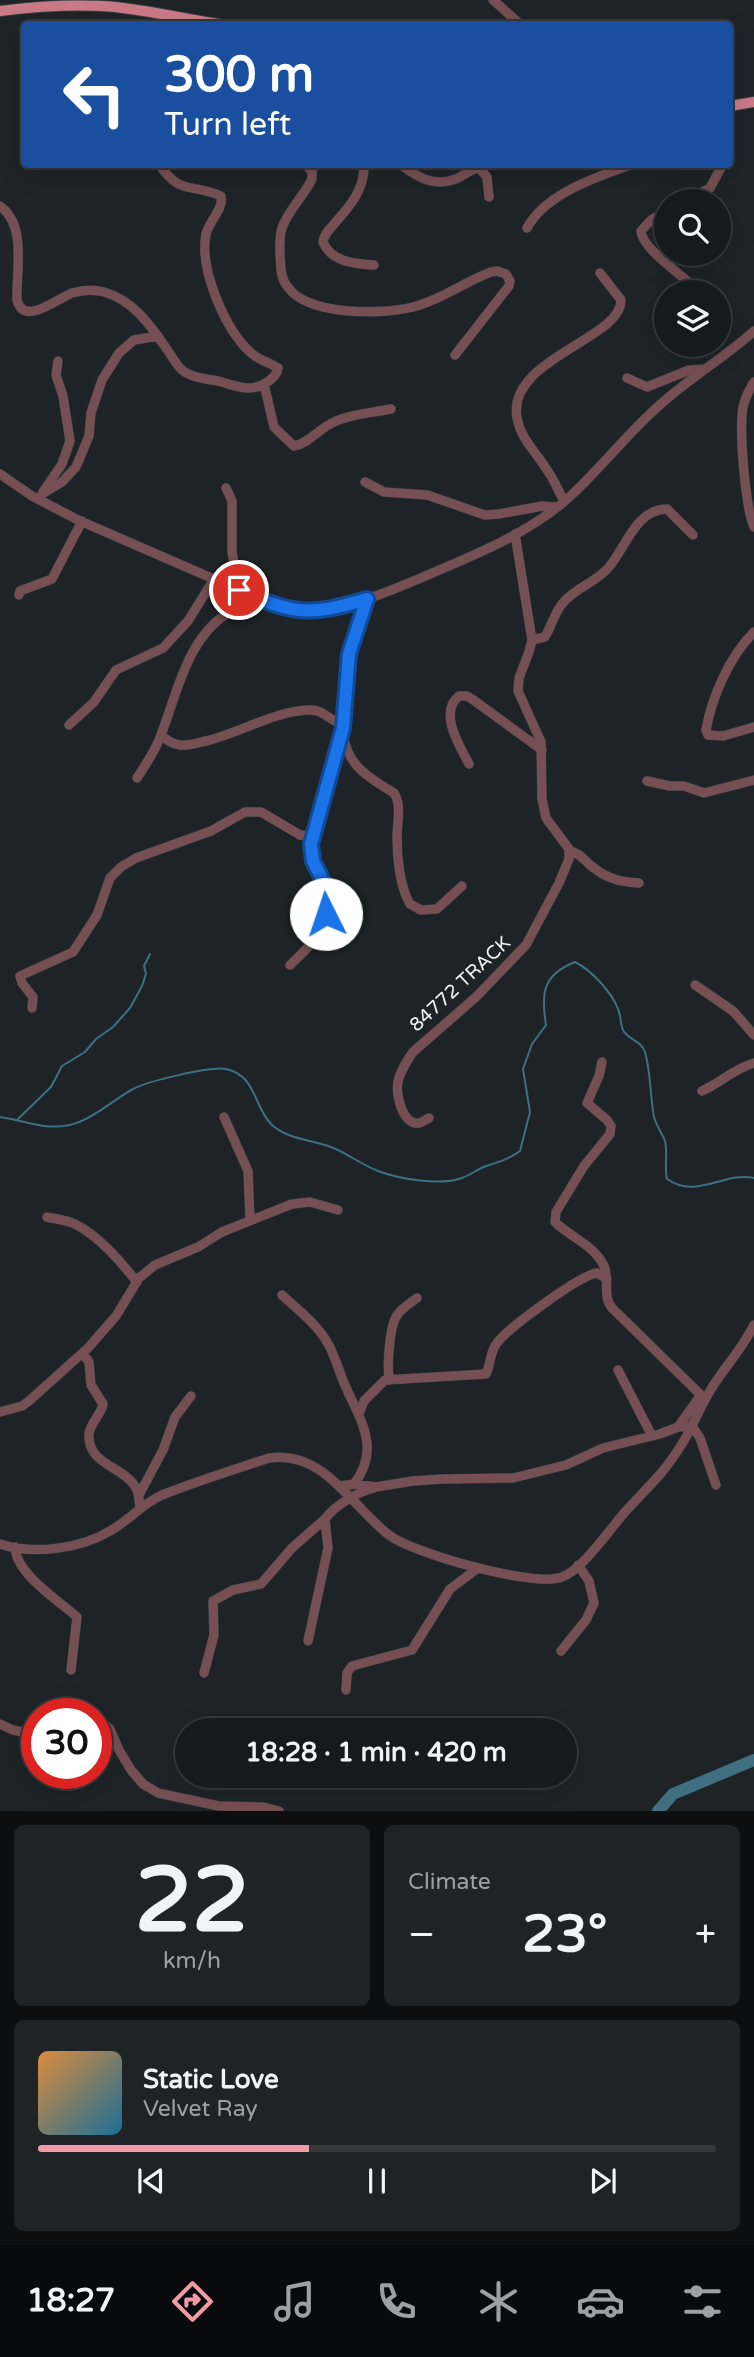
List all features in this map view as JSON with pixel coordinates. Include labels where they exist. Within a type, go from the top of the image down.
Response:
[{"type":"main road","points":[[0,11],[58,3],[124,8],[165,20]]},
{"type":"main road","points":[[733,106],[754,102]]},
{"type":"street","points":[[493,0],[517,21]]},
{"type":"street","points":[[0,206],[10,215],[15,227],[17,300],[21,308],[27,311],[37,310],[71,293],[101,291],[122,300],[140,314],[180,368],[187,373],[241,388],[254,388],[264,384],[276,374],[278,368],[259,360],[243,345],[218,299],[206,267],[206,232],[222,202],[221,196],[177,185],[169,180],[162,168]]},
{"type":"street","points":[[309,168],[313,179],[297,199],[280,234],[281,274],[287,287],[299,297],[319,305],[356,312],[394,311],[427,303],[486,273],[503,272],[509,278],[509,286],[455,355]]},
{"type":"street","points":[[364,168],[364,180],[360,190],[327,232],[323,242],[327,250],[339,259],[374,265]]},
{"type":"street","points":[[406,168],[433,182],[448,181],[479,168],[488,177],[489,197]]},
{"type":"street","points":[[527,228],[533,216],[548,202],[622,168]]},
{"type":"street","points":[[708,189],[721,168]]},
{"type":"street","points":[[654,218],[640,234],[654,251]]},
{"type":"street","points":[[671,266],[686,280]]},
{"type":"street","points":[[565,501],[524,438],[517,419],[516,405],[520,392],[531,377],[606,324],[619,311],[621,300],[600,273]]},
{"type":"street","points":[[0,474],[82,521],[266,602],[287,609],[310,611],[334,608],[367,599],[438,570],[515,534],[556,508],[645,417],[754,331]]},
{"type":"street","points":[[40,497],[62,482],[76,467],[89,436],[91,413],[104,376],[119,353],[134,340],[158,336]]},
{"type":"street","points":[[40,497],[62,464],[70,441],[63,396],[56,375],[58,361]]},
{"type":"street","points":[[627,379],[647,387],[689,370],[705,369]]},
{"type":"street","points":[[754,382],[744,403],[742,419],[748,510],[754,527]]},
{"type":"street","points":[[264,384],[274,427],[295,446],[301,445],[328,424],[391,409]]},
{"type":"street","points":[[366,482],[384,492],[427,495],[485,515],[542,506],[556,508]]},
{"type":"street","points":[[226,488],[232,497],[232,552],[239,590]]},
{"type":"street","points":[[532,640],[545,637],[565,600],[610,567],[636,526],[646,516],[667,509],[693,535]]},
{"type":"street","points":[[19,595],[20,591],[52,579],[82,521]]},
{"type":"street","points":[[515,534],[532,640],[519,678],[518,691],[538,734],[542,750],[542,799],[546,818],[570,851],[577,853],[594,868],[609,878],[639,883]]},
{"type":"street","points":[[69,724],[94,702],[113,673],[130,662],[160,650],[170,641],[188,621],[214,579]]},
{"type":"street","points":[[290,965],[316,939],[326,914],[324,883],[311,854],[343,726],[349,654],[367,599]]},
{"type":"street","points":[[137,778],[153,753],[183,670],[197,645],[216,622],[233,610],[266,602]]},
{"type":"street","points":[[754,632],[742,643],[730,665],[706,730],[708,735],[717,737],[754,727]]},
{"type":"street","points":[[470,764],[452,725],[453,704],[459,696],[472,699],[542,750]]},
{"type":"street","points":[[161,735],[172,743],[190,744],[220,737],[292,712],[309,710],[320,711],[343,726]]},
{"type":"street","points":[[343,726],[349,757],[398,799],[397,842],[404,890],[410,904],[421,910],[438,909],[462,886]]},
{"type":"street","points":[[647,781],[684,786],[704,793],[754,780]]},
{"type":"street","points":[[32,1008],[33,997],[22,983],[20,975],[73,952],[100,909],[110,878],[130,862],[211,831],[245,812],[261,812],[300,835],[314,836]]},
{"type":"street","name":"84772 TRACK","points":[[429,1118],[415,1123],[410,1121],[402,1108],[398,1082],[406,1061],[527,945],[559,883],[570,851]]},
{"type":"street","points":[[695,985],[726,1005],[754,1035]]},
{"type":"street","points":[[602,1062],[587,1103],[610,1123],[610,1134],[584,1166],[556,1212],[555,1219],[557,1224],[597,1255],[605,1268],[606,1297],[612,1308],[703,1398]]},
{"type":"street","points":[[702,1091],[742,1067],[754,1063]]},
{"type":"street","points":[[224,1117],[248,1171],[250,1220]]},
{"type":"street","points":[[0,1412],[30,1401],[83,1354],[116,1316],[137,1282],[155,1265],[198,1247],[222,1232],[301,1202],[317,1203],[338,1210]]},
{"type":"street","points":[[47,1217],[79,1226],[120,1262],[137,1282]]},
{"type":"street","points":[[359,1414],[368,1396],[382,1382],[486,1374],[494,1347],[528,1315],[589,1275],[600,1274],[607,1279]]},
{"type":"street","points":[[282,1295],[312,1322],[326,1340],[359,1414],[368,1451],[365,1467],[354,1484]]},
{"type":"street","points":[[390,1380],[387,1368],[394,1321],[401,1310],[417,1298]]},
{"type":"street","points":[[678,1427],[751,1335],[754,1325]]},
{"type":"street","points":[[83,1354],[89,1362],[91,1385],[103,1404],[90,1428],[90,1442],[102,1462],[126,1476],[139,1495]]},
{"type":"street","points":[[618,1370],[652,1436]]},
{"type":"street","points":[[140,1507],[139,1495],[143,1483],[163,1450],[175,1417],[191,1396]]},
{"type":"street","points":[[0,1544],[15,1547],[55,1547],[89,1540],[110,1531],[140,1507],[161,1496],[281,1456],[312,1465],[340,1486],[373,1522],[401,1543],[505,1575],[562,1578],[578,1565],[671,1461],[692,1426],[703,1398]]},
{"type":"street","points":[[204,1673],[214,1635],[214,1601],[233,1590],[261,1584],[292,1548],[331,1511],[362,1492],[376,1487],[426,1479],[523,1477],[566,1465],[603,1448],[678,1427],[692,1426]]},
{"type":"street","points":[[692,1426],[700,1438],[716,1485]]},
{"type":"street","points":[[340,1486],[354,1484],[376,1487]]},
{"type":"street","points":[[308,1641],[328,1548],[325,1519]]},
{"type":"street","points":[[15,1547],[17,1560],[26,1572],[77,1617],[71,1670]]},
{"type":"street","points":[[561,1651],[586,1620],[594,1603],[589,1581],[578,1565]]},
{"type":"street","points":[[346,1690],[347,1673],[352,1665],[412,1650],[450,1589],[478,1568]]},
{"type":"street","points":[[0,1724],[21,1732]]},
{"type":"street","points":[[112,1734],[131,1770],[143,1784],[158,1793],[219,1806],[264,1807],[279,1811]]},
{"type":"waterway","points":[[18,1119],[51,1087],[62,1066],[85,1052],[130,1008],[142,986],[146,974],[144,966],[150,954]]},
{"type":"waterway","points":[[0,1117],[32,1124],[63,1126],[90,1117],[141,1086],[194,1072],[226,1069],[243,1078],[265,1117],[284,1133],[331,1147],[372,1168],[397,1177],[432,1181],[462,1178],[520,1151],[530,1112],[523,1069],[532,1044],[546,1025],[546,987],[556,973],[575,962],[606,988],[618,1009],[623,1030],[641,1045],[645,1052],[654,1117],[666,1146],[667,1179],[689,1187],[732,1178],[754,1178]]},
{"type":"waterway","points":[[658,1811],[673,1794],[754,1760]]},
{"type":"route","points":[[239,590],[278,607],[297,611],[334,608],[367,599],[349,654],[343,728],[311,844],[313,861],[326,892],[326,914]]}]
